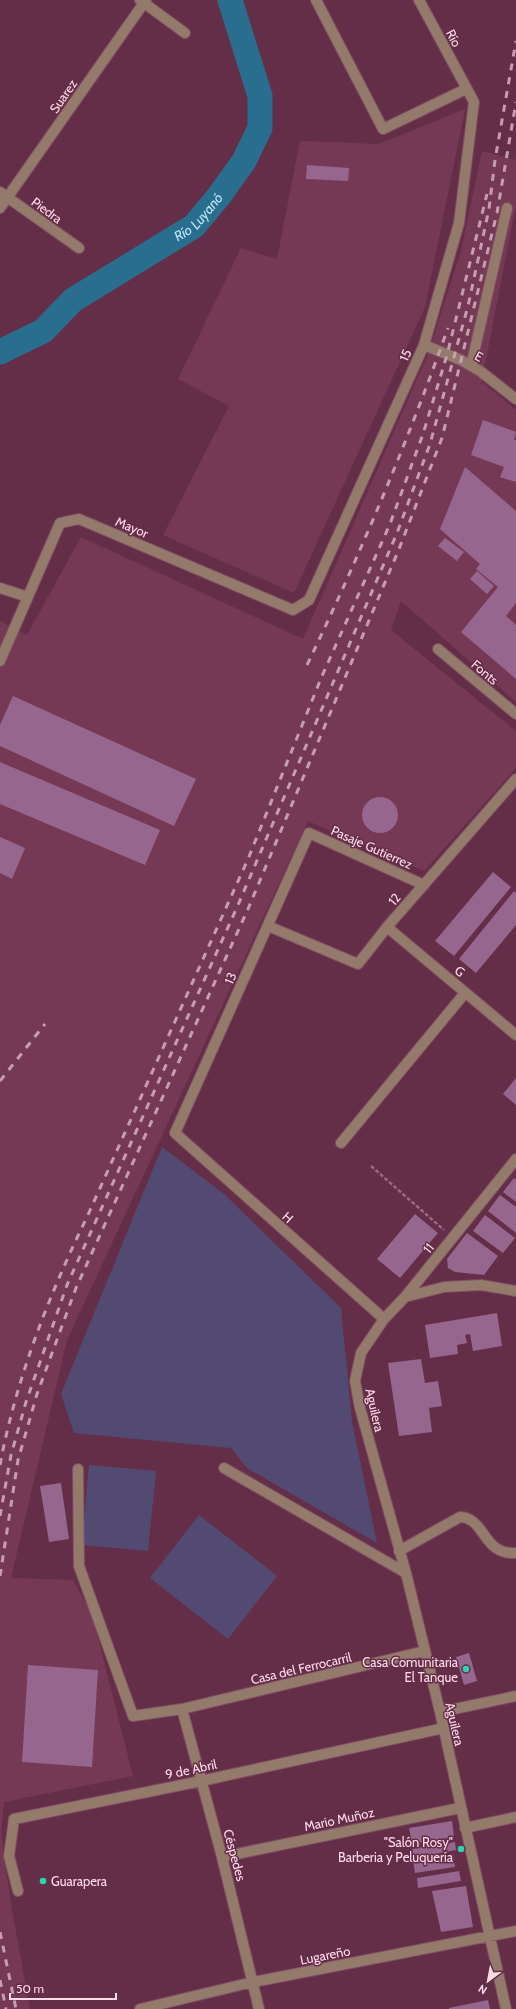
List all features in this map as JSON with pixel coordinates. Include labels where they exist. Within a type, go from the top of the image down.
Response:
[{"type":"street","points":[[316,0],[383,129],[466,89]]},
{"type":"street","name":"Río","points":[[418,0],[466,89]]},
{"type":"street","points":[[143,1],[186,33]]},
{"type":"street","name":"Suarez","points":[[0,208],[4,195],[143,1]]},
{"type":"street","name":"15","points":[[293,610],[309,600],[424,345],[459,224],[474,102],[466,89]]},
{"type":"street","name":"Piedra","points":[[4,195],[79,248]]},
{"type":"street","points":[[471,366],[507,208]]},
{"type":"street","name":"E","points":[[424,345],[480,371],[516,399]]},
{"type":"street","name":"Mayor","points":[[28,597],[60,523],[79,518],[293,610]]},
{"type":"street","points":[[0,661],[28,597],[1,588]]},
{"type":"street","name":"Fonts","points":[[438,649],[516,714]]},
{"type":"street","name":"12","points":[[268,926],[358,964],[387,927],[516,779]]},
{"type":"street","name":"Pasaje Gutierrez","points":[[309,834],[424,885]]},
{"type":"street","name":"13","points":[[176,1133],[309,834]]},
{"type":"street","name":"G","points":[[387,927],[516,1035]]},
{"type":"street","points":[[341,1143],[465,993]]},
{"type":"street","name":"H","points":[[176,1133],[384,1319]]},
{"type":"street","name":"11","points":[[361,1353],[384,1319],[405,1297],[516,1159]]},
{"type":"street","points":[[405,1297],[444,1287],[481,1285],[516,1291]]},
{"type":"street","name":"Aguilera","points":[[361,1353],[355,1381],[360,1408],[406,1573],[444,1728],[488,1936],[506,2009]]},
{"type":"street","points":[[224,1468],[406,1573]]},
{"type":"street","name":"Casa del Ferrocarril","points":[[78,1469],[79,1566],[133,1716],[182,1709],[425,1652]]},
{"type":"street","points":[[399,1551],[460,1517],[466,1517],[473,1522],[498,1551],[505,1554],[516,1553]]},
{"type":"street","points":[[440,1712],[516,1696]]},
{"type":"street","name":"Céspedes","points":[[182,1709],[200,1781],[222,1857],[259,2009]]},
{"type":"street","name":"9 de Abril","points":[[18,1890],[10,1856],[14,1819],[200,1781],[444,1728]]},
{"type":"street","name":"Mario Muñoz","points":[[222,1857],[460,1808]]},
{"type":"street","points":[[465,1828],[516,1818]]},
{"type":"street","name":"Lugareño","points":[[140,2009],[253,1982],[516,1931]]},
{"type":"path","points":[[371,1166],[453,1238]]},
{"type":"shaded area","points":[[465,109],[425,307],[294,593],[163,535],[229,406],[178,379],[241,248],[277,259],[300,141],[379,144]]},
{"type":"shaded area","points":[[482,151],[516,160],[516,205],[481,385],[483,383],[516,410],[516,702],[401,601],[391,630],[516,731],[516,768],[424,871],[308,821],[67,1340],[11,1578],[73,1580],[92,1614],[133,1776],[4,1802],[1,1834],[12,1910],[30,2009],[0,2009],[0,621],[27,635],[81,537],[303,639],[428,354],[461,251]]},
{"type":"shaded area","points":[[162,1147],[224,1194],[341,1308],[352,1422],[377,1543],[247,1468],[231,1448],[74,1433],[61,1394]]},
{"type":"shaded area","points":[[89,1465],[156,1471],[148,1551],[82,1545]]},
{"type":"shaded area","points":[[199,1515],[277,1576],[228,1639],[150,1578]]},
{"type":"building","points":[[307,165],[349,168],[348,181],[306,179]]},
{"type":"building","points":[[483,420],[516,432],[514,440],[516,440],[516,482],[500,477],[504,467],[471,455]]},
{"type":"building","points":[[465,467],[516,511],[516,603],[506,616],[516,625],[516,679],[461,632],[498,587],[476,569],[480,564],[440,529]]},
{"type":"building","points":[[445,538],[464,552],[457,561],[438,546]]},
{"type":"building","points":[[477,571],[494,586],[487,594],[470,579]]},
{"type":"building","points":[[13,696],[196,779],[174,826],[0,746],[0,725]]},
{"type":"building","points":[[0,762],[160,830],[145,865],[0,804]]},
{"type":"building","points":[[380,797],[390,800],[395,805],[398,815],[395,825],[390,830],[380,833],[370,830],[365,825],[362,815],[365,805],[370,800]]},
{"type":"building","points":[[0,837],[25,848],[12,879],[0,873]]},
{"type":"building","points":[[493,872],[511,887],[454,956],[435,941]]},
{"type":"building","points":[[514,891],[516,893],[516,925],[476,973],[459,959]]},
{"type":"building","points":[[516,1078],[516,1105],[503,1094]]},
{"type":"building","points":[[514,1178],[516,1180],[516,1202],[503,1192]]},
{"type":"building","points":[[500,1195],[516,1207],[516,1233],[488,1211]]},
{"type":"building","points":[[415,1214],[438,1233],[400,1278],[377,1259]]},
{"type":"building","points":[[485,1215],[515,1238],[503,1253],[473,1231]]},
{"type":"building","points":[[467,1233],[498,1256],[484,1275],[455,1272],[448,1268],[447,1259]]},
{"type":"building","points":[[497,1313],[502,1346],[473,1351],[470,1334],[465,1335],[467,1343],[457,1345],[458,1354],[430,1358],[425,1325]]},
{"type":"building","points":[[421,1359],[425,1383],[438,1381],[442,1406],[429,1408],[432,1432],[399,1436],[388,1363]]},
{"type":"building","points":[[61,1483],[69,1539],[49,1542],[40,1486]]},
{"type":"building","name":"Casa Comunitaria El Tanque","points":[[469,1653],[477,1681],[464,1685],[456,1657]]},
{"type":"building","points":[[28,1665],[98,1670],[92,1767],[22,1762]]},
{"type":"building","points":[[452,1821],[454,1837],[412,1844],[409,1828]]},
{"type":"building","points":[[455,1842],[456,1850],[414,1858],[412,1849]]},
{"type":"building","points":[[453,1854],[455,1867],[415,1873],[413,1860]]},
{"type":"building","points":[[459,1871],[461,1881],[418,1888],[417,1878]]},
{"type":"building","points":[[466,1886],[473,1927],[441,1932],[432,1891]]},
{"type":"building","points":[[488,2000],[490,2009],[449,2009],[449,2008]]},
{"type":"waterway","name":"Río Luyanó","points":[[0,352],[43,331],[73,300],[194,226],[219,196],[244,161],[260,128],[260,96],[230,0]]},
{"type":"railway","points":[[0,1516],[11,1455],[26,1402],[67,1285],[238,905],[397,533],[430,444],[468,306],[489,209],[495,160],[516,41]]},
{"type":"railway","points":[[0,1576],[18,1460],[37,1394],[76,1288],[248,909],[399,549],[442,438],[497,213],[516,102]]},
{"type":"railway","points":[[0,1465],[15,1401],[35,1338],[47,1307],[248,859],[322,676],[390,524],[423,434],[447,355],[487,194]]},
{"type":"railway","points":[[307,665],[346,582],[382,498],[416,414],[448,328]]},
{"type":"railway","points":[[0,1081],[45,1024]]},
{"type":"railway","points":[[0,1932],[16,2009]]},
{"type":"railway","points":[[0,1980],[6,2009]]},
{"type":"place","name":"Casa Comunitaria El Tanque","points":[[466,1669]]},
{"type":"place","name":"\"Salón Rosy\" Barberia y Peluquería","points":[[461,1849]]},
{"type":"place","name":"Guarapera","points":[[43,1881]]}]
